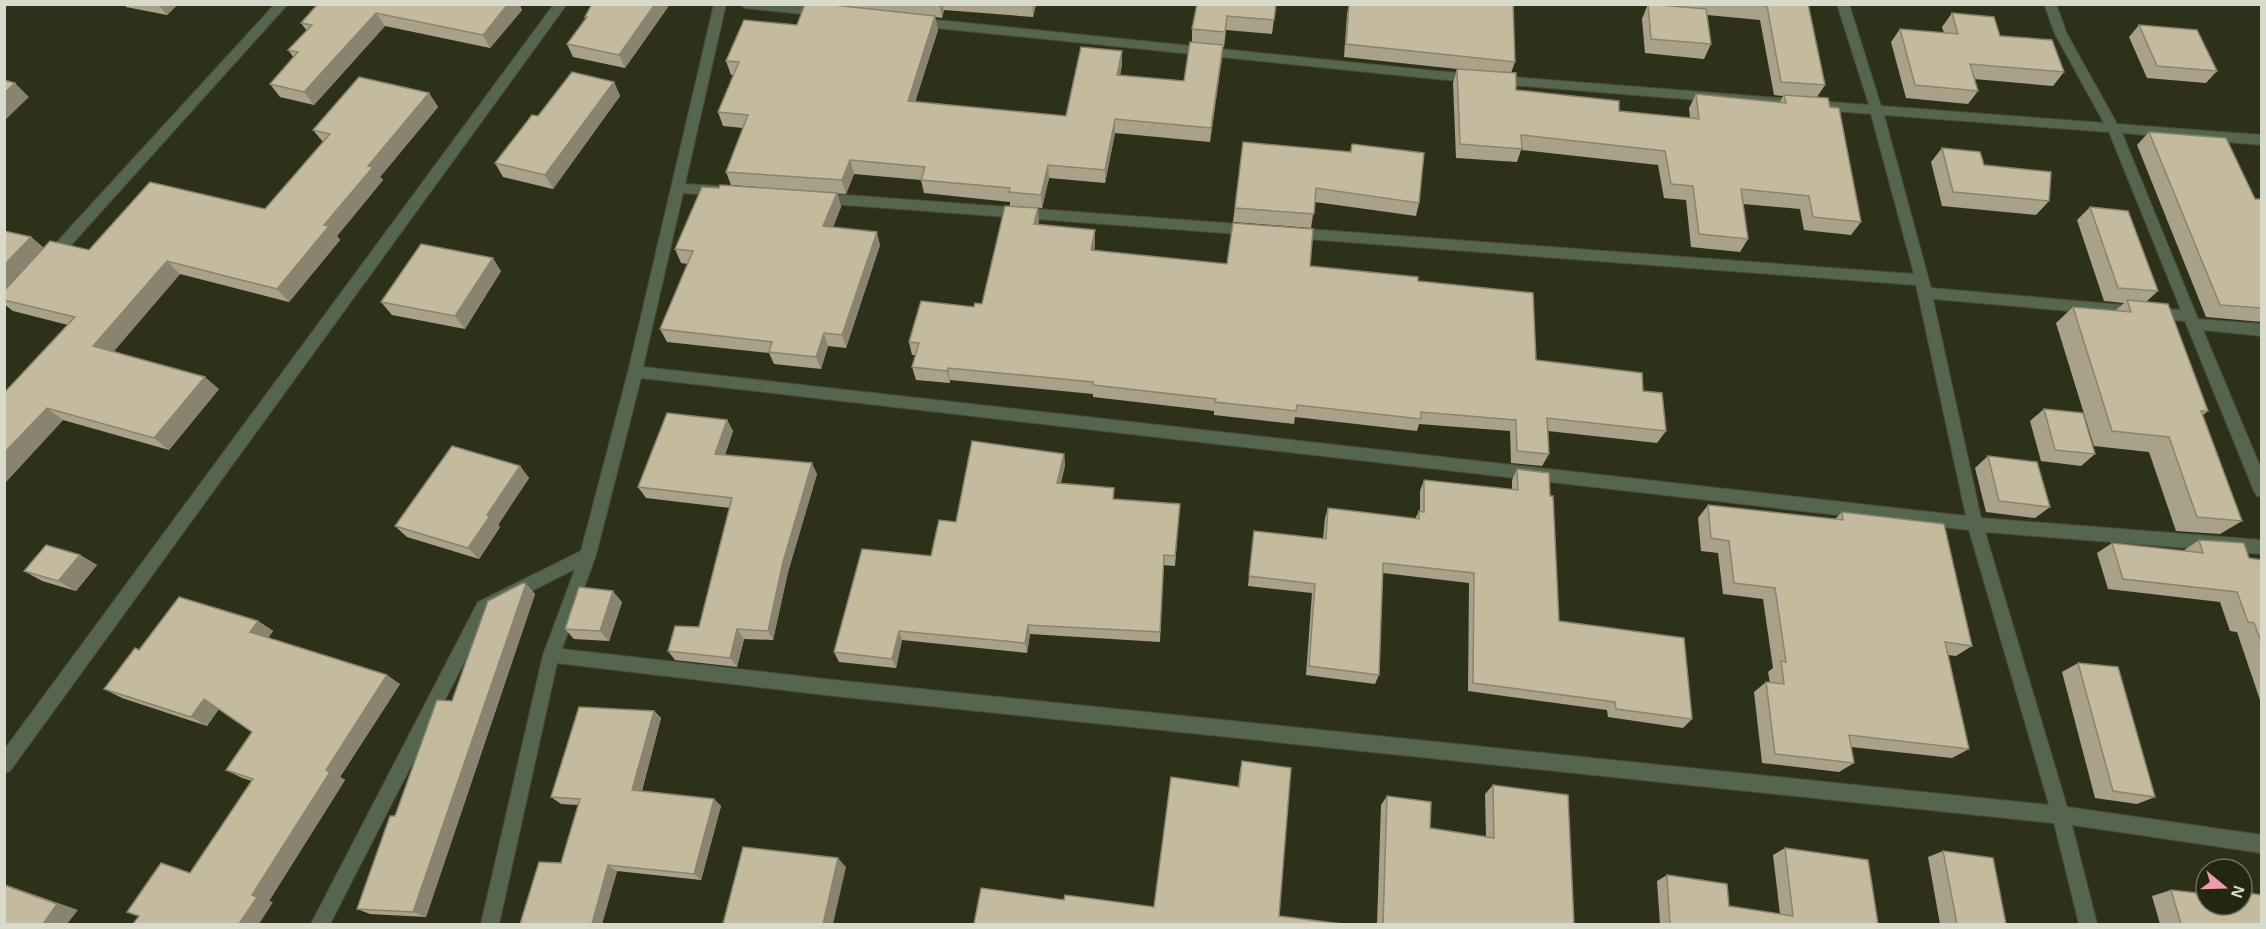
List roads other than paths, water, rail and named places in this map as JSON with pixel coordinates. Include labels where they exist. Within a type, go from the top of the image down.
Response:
[{"type":"street","points":[[44,266],[282,4]]},
{"type":"street","points":[[4,765],[561,4]]},
{"type":"street","points":[[490,924],[551,655],[588,555],[635,372],[720,4]]},
{"type":"street","points":[[745,4],[828,13]]},
{"type":"street","points":[[1843,4],[1876,108],[1923,286],[1975,524],[2061,815],[2088,924]]},
{"type":"street","points":[[2050,4],[2061,34],[2113,128],[2262,491]]},
{"type":"street","points":[[900,20],[1437,75],[2262,140]]},
{"type":"street","points":[[678,188],[738,192]]},
{"type":"street","points":[[810,197],[1270,231],[1923,286],[2262,330]]},
{"type":"street","points":[[635,372],[1975,524],[2262,547]]},
{"type":"street","points":[[320,924],[484,607],[588,555]]},
{"type":"street","points":[[551,655],[834,688],[2061,815],[2262,844]]}]
